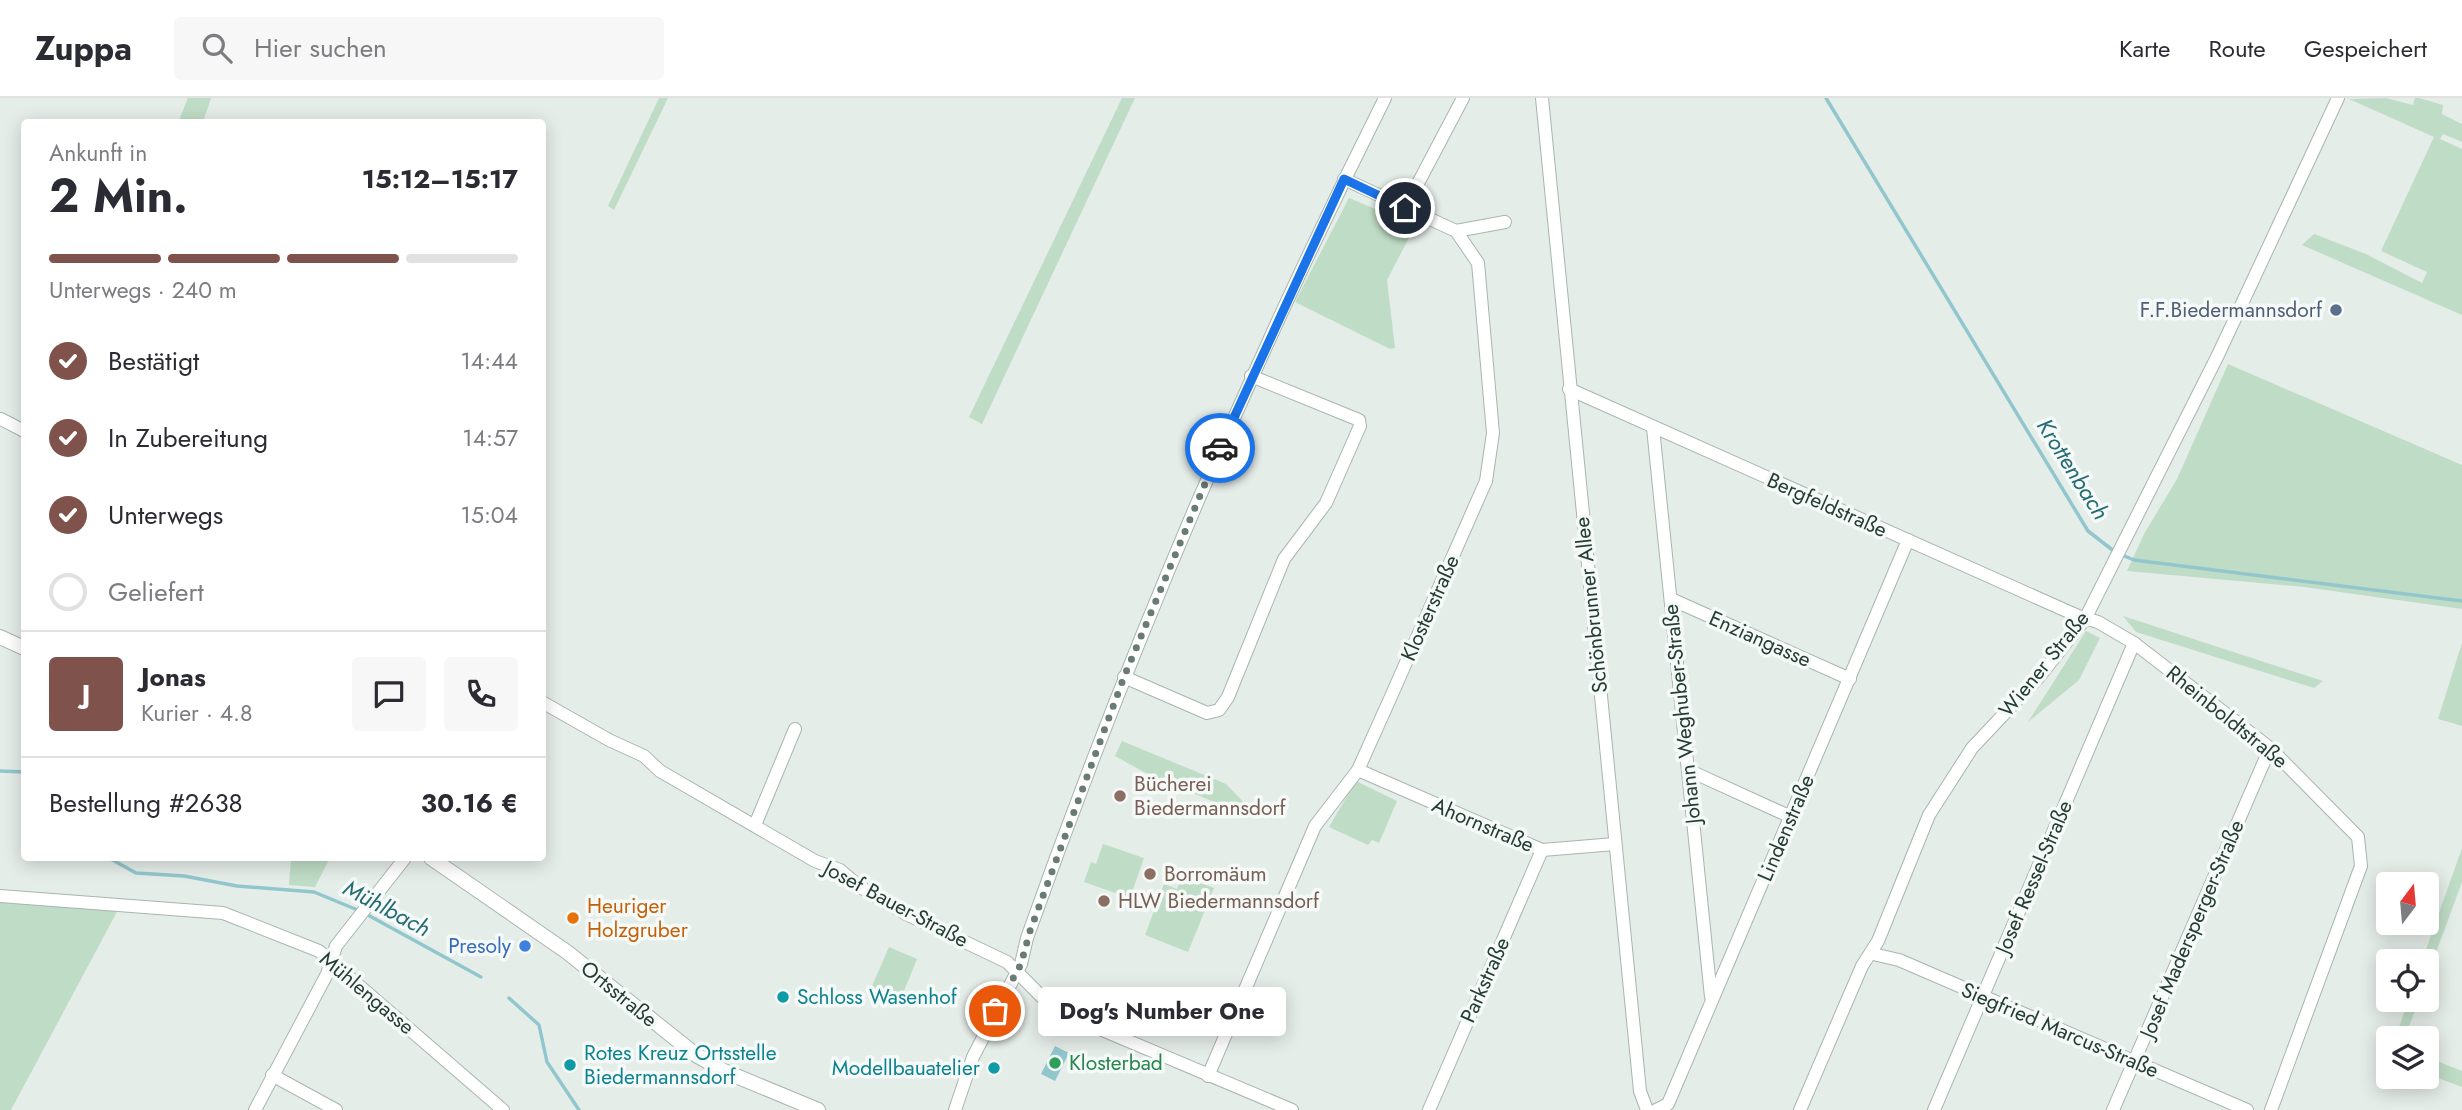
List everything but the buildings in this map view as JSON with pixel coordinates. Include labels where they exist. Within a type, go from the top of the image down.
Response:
[{"type":"street","points":[[955,1110],[973,1057],[1018,971],[1124,677],[1251,376],[1385,98]]},
{"type":"street","points":[[1405,208],[1463,98]]},
{"type":"street","name":"Schönbrunner Allee","points":[[1542,98],[1640,1091],[1647,1110]]},
{"type":"street","name":"Wiener Straße","points":[[1800,1110],[1862,967],[1872,954],[1929,815],[1972,748],[2039,677],[2085,619],[2218,355],[2338,98]]},
{"type":"street","points":[[1344,179],[1456,231],[1505,222]]},
{"type":"street","name":"Klosterstraße","points":[[1208,1076],[1315,826],[1358,770],[1486,481],[1493,433],[1478,263],[1456,231]]},
{"type":"street","points":[[1124,677],[1207,713],[1219,710],[1228,696],[1284,559],[1326,503],[1360,426],[1359,420],[1251,376]]},
{"type":"street","name":"Bergfeldstraße","points":[[1569,389],[2085,619]]},
{"type":"street","points":[[1,419],[21,429]]},
{"type":"street","name":"Johann Weghuber-Straße","points":[[1653,428],[1711,1001]]},
{"type":"street","name":"Lindenstraße","points":[[1656,1110],[1668,1104],[1908,540]]},
{"type":"street","name":"Enziangasse","points":[[1671,599],[1850,679]]},
{"type":"street","name":"Rheinboldtstraße","points":[[2085,619],[2098,622],[2134,643],[2270,748],[2358,837],[2361,866],[2271,1110]]},
{"type":"street","points":[[0,638],[21,647]]},
{"type":"street","name":"Josef Ressel-Straße","points":[[1934,1110],[2134,643]]},
{"type":"street","name":"Josef Bauer-Straße","points":[[546,704],[644,756],[660,771],[816,861],[840,870],[860,887],[906,914],[1007,962],[1055,1010],[1292,1110]]},
{"type":"street","points":[[755,825],[795,729]]},
{"type":"street","name":"Josef Madersperger-Straße","points":[[2113,1110],[2270,748]]},
{"type":"street","name":"Ahornstraße","points":[[1358,770],[1542,850],[1615,844]]},
{"type":"street","points":[[1688,770],[1791,817]]},
{"type":"street","name":"Parkstraße","points":[[1429,1110],[1542,850]]},
{"type":"street","points":[[255,1110],[332,961],[336,946],[403,861]]},
{"type":"street","name":"Ortsstraße","points":[[435,861],[567,952],[696,1055],[724,1071],[818,1110]]},
{"type":"street","name":"Mühlengasse","points":[[0,896],[223,913],[319,951],[503,1110]]},
{"type":"street","name":"Siegfried Marcus-Straße","points":[[1872,954],[1899,960],[2247,1110]]},
{"type":"street","points":[[272,1075],[333,1109]]},
{"type":"green space","points":[[188,98],[211,98],[204,119],[179,119]]},
{"type":"green space","points":[[659,98],[668,98],[614,210],[608,206]]},
{"type":"green space","points":[[1122,98],[1135,98],[982,424],[969,417]]},
{"type":"green space","points":[[2386,98],[2413,105],[2415,98],[2419,98],[2443,105],[2442,114],[2462,124],[2462,142],[2443,134],[2440,139],[2462,149],[2462,315],[2302,245],[2314,234],[2366,254],[2422,283],[2427,272],[2381,251],[2434,137],[2349,99]]},
{"type":"green space","points":[[1349,198],[1385,213],[1384,227],[1397,230],[1401,221],[1414,228],[1387,280],[1395,348],[1390,349],[1295,302]]},
{"type":"green space","points":[[2228,364],[2462,465],[2462,609],[2304,587],[2127,571],[2144,534],[2177,479]]},
{"type":"green space","points":[[2123,616],[2323,681],[2314,688],[2136,632]]},
{"type":"green space","points":[[2086,631],[2100,638],[2079,680],[2028,722]]},
{"type":"green space","points":[[2462,643],[2462,726],[2438,719]]},
{"type":"green space","points":[[1122,741],[1226,784],[1249,808],[1244,815],[1144,772],[1115,756]]},
{"type":"green space","points":[[1356,781],[1397,801],[1379,843],[1372,840],[1368,845],[1329,827]]},
{"type":"green space","points":[[1103,844],[1144,858],[1130,898],[1084,882],[1091,862],[1096,864]]},
{"type":"green space","points":[[2462,848],[2462,882],[2437,949],[2426,949],[2431,935],[2440,934],[2440,910]]},
{"type":"green space","points":[[291,861],[328,861],[315,887],[289,885]]},
{"type":"green space","points":[[1182,876],[1214,888],[1188,952],[1145,935],[1164,884],[1177,889]]},
{"type":"green space","points":[[0,902],[119,908],[11,1110],[0,1110]]},
{"type":"green space","points":[[889,947],[917,959],[899,1003],[870,991]]},
{"type":"green space","points":[[2404,1012],[2414,1012],[2409,1026],[2399,1026]]},
{"type":"green space","points":[[2439,1062],[2462,1071],[2462,1087],[2439,1078]]},
{"type":"water","name":"Klosterbad","points":[[1055,1046],[1069,1053],[1055,1081],[1041,1074]]},
{"type":"waterway","name":"Krottenbach","points":[[1826,98],[2088,531],[2115,552]]},
{"type":"waterway","name":"Krottenbach","points":[[2122,555],[2134,560],[2462,601]]},
{"type":"waterway","name":"Mühlbach","points":[[0,771],[21,772]]},
{"type":"waterway","name":"Mühlbach","points":[[114,861],[136,873],[184,876],[237,886],[314,892],[360,911]]},
{"type":"waterway","name":"Mühlbach","points":[[366,914],[481,977]]},
{"type":"waterway","name":"Mühlbach","points":[[509,998],[539,1025],[547,1062],[579,1110]]},
{"type":"way so far","points":[[995,1011],[1021,964],[1027,938],[1124,677],[1220,448]]},
{"type":"place","name":"F.F.Biedermannsdorf","points":[[2336,310]]},
{"type":"place","name":"Bücherei Biedermannsdorf","points":[[1120,796]]},
{"type":"place","name":"Borromäum","points":[[1150,874]]},
{"type":"place","name":"HLW Biedermannsdorf","points":[[1104,901]]},
{"type":"place","name":"Heuriger Holzgruber","points":[[573,918]]},
{"type":"place","name":"Presoly","points":[[525,946]]},
{"type":"place","name":"Schloss Wasenhof","points":[[783,997]]},
{"type":"place","name":"Dog's Number One","points":[[995,1011]]},
{"type":"place","name":"Klosterbad","points":[[1055,1063]]},
{"type":"place","name":"Rotes Kreuz Ortsstelle Biedermannsdorf","points":[[570,1065]]},
{"type":"place","name":"Modellbauatelier","points":[[994,1068]]},
{"type":"route","points":[[1220,448],[1344,179],[1405,208]]}]
